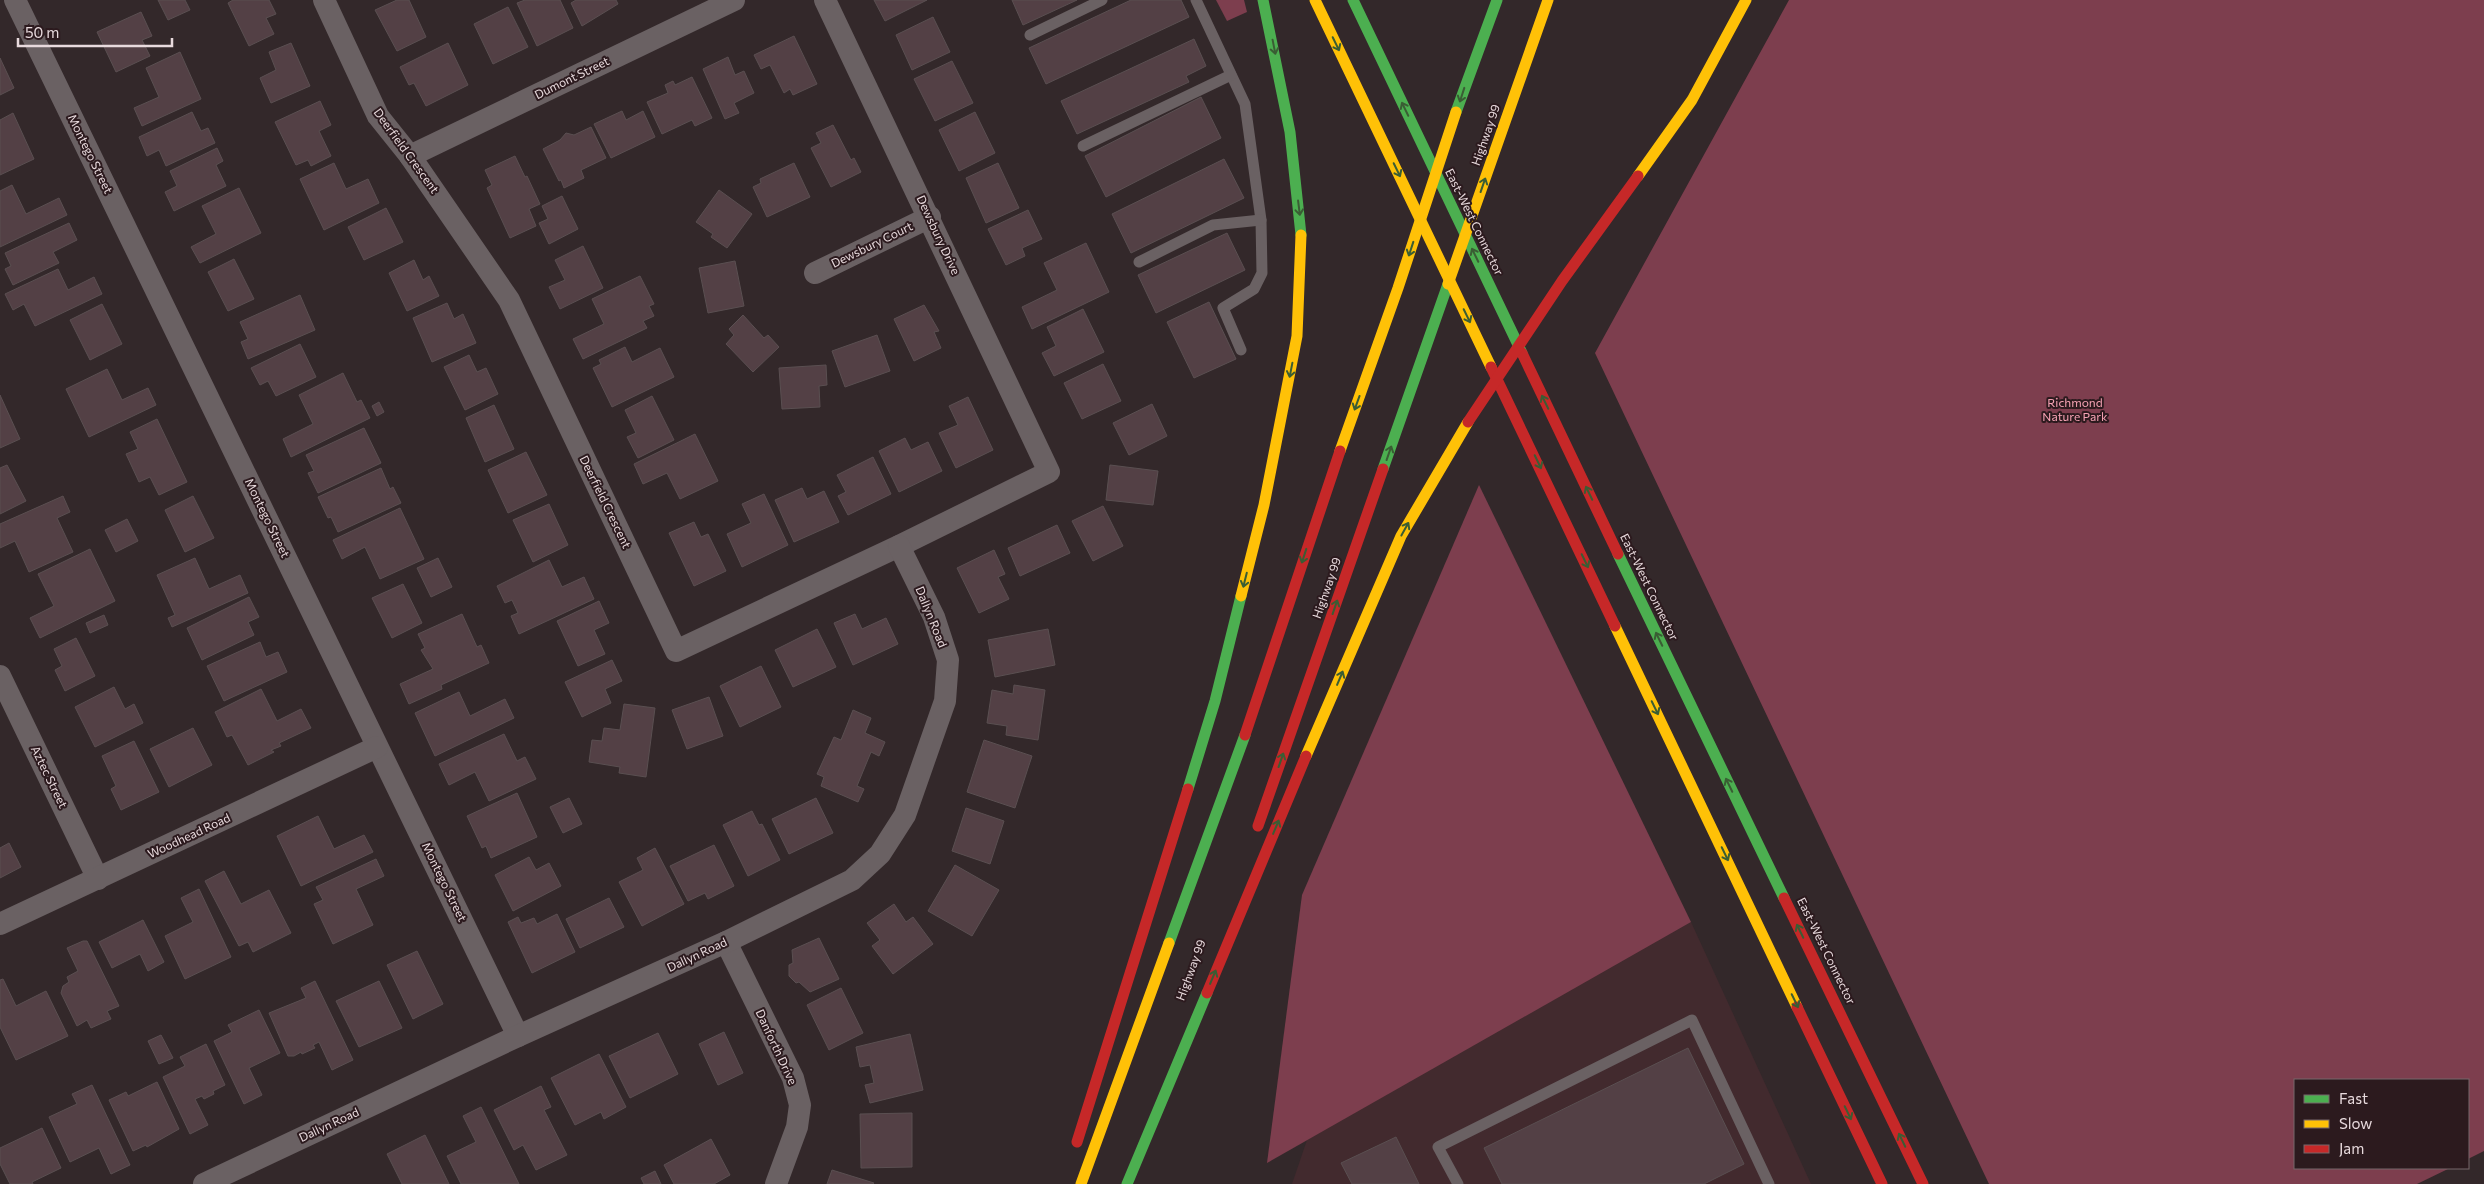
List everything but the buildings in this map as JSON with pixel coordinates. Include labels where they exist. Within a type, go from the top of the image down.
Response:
[{"type":"highway","points":[[1073,1156],[1215,701],[1264,505],[1297,336],[1301,227],[1290,132],[1263,0]]},
{"type":"highway","points":[[1315,0],[1882,1184]]},
{"type":"highway","name":"East-West Connector","points":[[1353,0],[1566,446],[1923,1184]]},
{"type":"highway","points":[[1081,1184],[1248,727],[1316,518],[1401,279],[1468,76],[1490,0]]},
{"type":"highway","points":[[1468,76],[1497,0]]},
{"type":"highway","name":"Highway 99","points":[[1253,840],[1548,0]]},
{"type":"highway","points":[[1127,1184],[1284,807],[1401,536],[1469,420],[1562,282],[1692,100],[1746,0]]},
{"type":"highway","name":"Highway 99","points":[[1127,1184],[1215,942]]},
{"type":"street","name":"Montego Street","points":[[15,0],[518,1036]]},
{"type":"street","name":"Deerfield Crescent","points":[[324,0],[378,116],[410,156],[509,300],[676,650],[899,546],[1049,472]]},
{"type":"street","name":"Dumont Street","points":[[410,156],[734,0]]},
{"type":"street","name":"Dewsbury Drive","points":[[825,0],[930,217],[1049,472]]},
{"type":"street","name":"Dewsbury Court","points":[[815,272],[930,217]]},
{"type":"street","name":"Dallyn Road","points":[[204,1184],[518,1036],[726,942],[852,880],[880,854],[905,815],[945,701],[948,660],[934,617],[899,546]]},
{"type":"street","name":"Aztec Street","points":[[0,676],[98,879]]},
{"type":"street","name":"Woodhead Road","points":[[0,924],[378,747]]},
{"type":"street","name":"Danforth Drive","points":[[726,942],[793,1078],[800,1105],[797,1126],[776,1184]]},
{"type":"lane","points":[[1030,35],[1102,0]]},
{"type":"lane","points":[[1196,0],[1245,104],[1261,220],[1262,273],[1254,289],[1223,308],[1241,350]]},
{"type":"lane","points":[[1083,146],[1231,75]]},
{"type":"lane","points":[[1139,262],[1213,225],[1261,220]]},
{"type":"lane","points":[[1458,1184],[1438,1147],[1692,1020],[1769,1184]]},
{"type":"shaded area","points":[[1691,922],[1811,1184],[1292,1184],[1307,1140]]},
{"type":"green space","points":[[1216,0],[1244,0],[1247,12],[1227,21]]},
{"type":"green space","name":"Richmond Nature Park","points":[[1789,0],[2484,0],[2484,1151],[2469,1158],[2469,1079],[2294,1079],[2294,1169],[2448,1169],[2417,1184],[1989,1184],[1595,353]]},
{"type":"green space","points":[[1479,485],[1691,922],[1267,1163],[1302,895]]},
{"type":"traffic: fast","points":[[1263,0],[1290,132],[1301,235]]},
{"type":"traffic: fast","points":[[1353,0],[1522,353]]},
{"type":"traffic: fast","points":[[1456,112],[1497,0]]},
{"type":"traffic: fast","points":[[1383,469],[1448,284]]},
{"type":"traffic: fast","points":[[1618,554],[1784,898]]},
{"type":"traffic: fast","points":[[1188,789],[1215,701],[1241,596]]},
{"type":"traffic: fast","points":[[1169,943],[1245,735]]},
{"type":"traffic: fast","points":[[1127,1184],[1207,993]]},
{"type":"traffic: slow","points":[[1315,0],[1491,367]]},
{"type":"traffic: slow","points":[[1448,284],[1548,0]]},
{"type":"traffic: slow","points":[[1638,176],[1692,100],[1746,0]]},
{"type":"traffic: slow","points":[[1340,451],[1398,288],[1456,112]]},
{"type":"traffic: slow","points":[[1241,596],[1264,505],[1297,336],[1301,235]]},
{"type":"traffic: slow","points":[[1306,756],[1401,536],[1468,422]]},
{"type":"traffic: slow","points":[[1615,626],[1797,1007]]},
{"type":"traffic: slow","points":[[1081,1184],[1169,943]]},
{"type":"traffic: jam","points":[[1468,422],[1562,281],[1638,176]]},
{"type":"traffic: jam","points":[[1522,353],[1618,554]]},
{"type":"traffic: jam","points":[[1491,367],[1615,626]]},
{"type":"traffic: jam","points":[[1245,735],[1340,451]]},
{"type":"traffic: jam","points":[[1258,826],[1383,469]]},
{"type":"traffic: jam","points":[[1207,993],[1306,756]]},
{"type":"traffic: jam","points":[[1077,1142],[1188,789]]},
{"type":"traffic: jam","points":[[1784,898],[1923,1184]]},
{"type":"traffic: jam","points":[[1797,1007],[1882,1184]]}]
